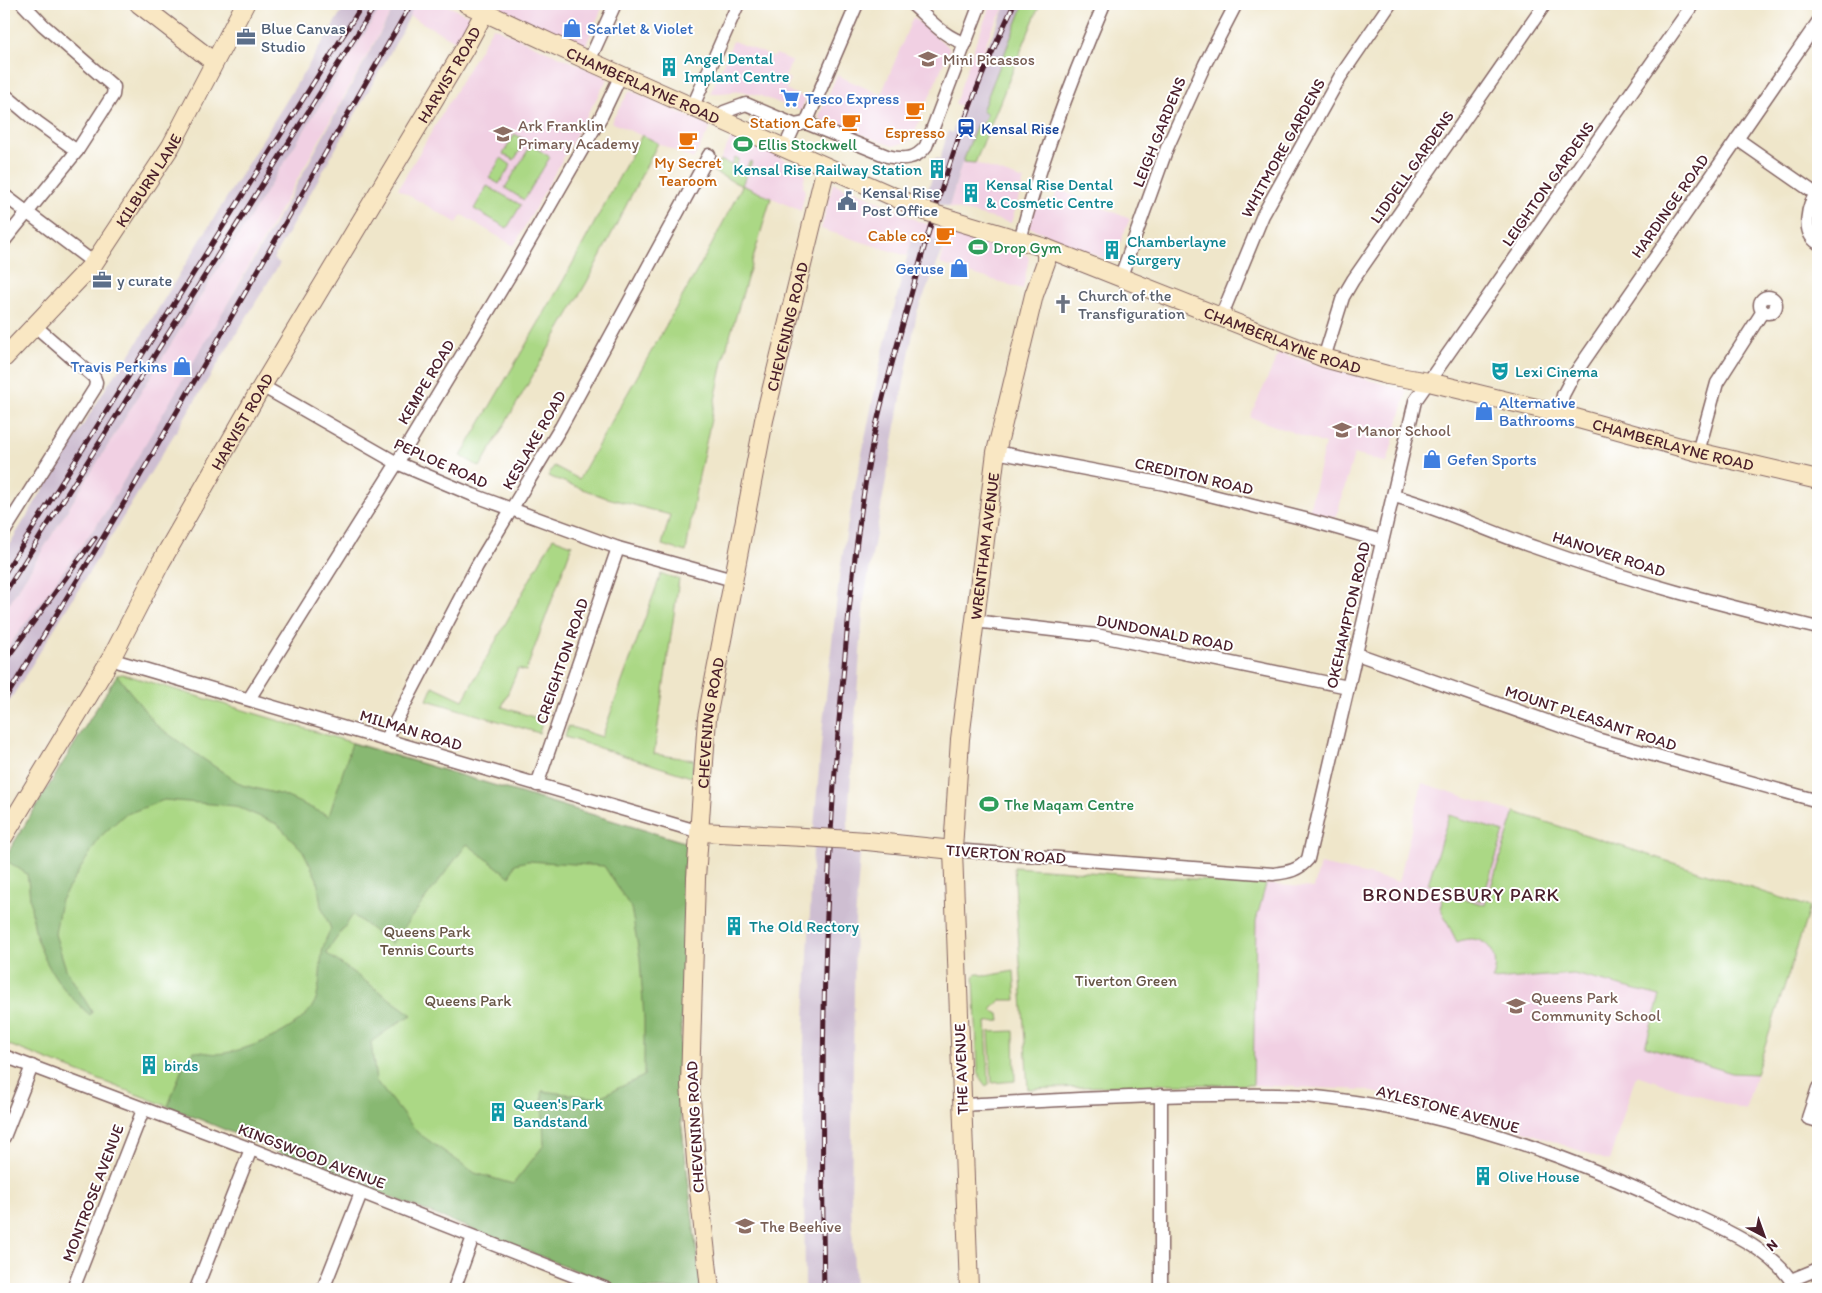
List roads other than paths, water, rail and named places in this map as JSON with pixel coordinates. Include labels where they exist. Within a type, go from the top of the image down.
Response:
[{"type":"street","points":[[4,242],[77,151],[113,95],[114,87],[43,25],[23,4]]},
{"type":"street","points":[[139,4],[214,62]]},
{"type":"street","name":"KILBURN LANE","points":[[4,358],[94,263],[171,146],[245,4]]},
{"type":"street","name":"CHAMBERLAYNE ROAD","points":[[467,4],[487,8],[589,61],[921,209],[1046,248],[1102,272],[1122,276],[1324,358],[1387,375],[1428,382],[1559,414],[1698,452],[1818,480]]},
{"type":"street","points":[[589,61],[615,4]]},
{"type":"street","points":[[693,106],[738,4]]},
{"type":"street","points":[[785,147],[801,124],[857,4]]},
{"type":"street","points":[[912,4],[947,34],[957,41],[966,43]]},
{"type":"street","points":[[721,119],[724,112],[746,104],[887,156],[900,159],[915,156],[926,146],[980,4]]},
{"type":"street","points":[[1020,240],[1040,170],[1078,65],[1104,4]]},
{"type":"street","name":"LEIGH GARDENS","points":[[1122,276],[1167,148],[1205,64],[1236,4]]},
{"type":"street","name":"WHITMORE GARDENS","points":[[1221,317],[1263,215],[1340,77],[1390,4]]},
{"type":"street","name":"LIDDELL GARDENS","points":[[1324,358],[1344,297],[1353,280],[1545,4]]},
{"type":"street","name":"LEIGHTON GARDENS","points":[[1428,382],[1693,4]]},
{"type":"street","name":"HARVIST ROAD","points":[[4,836],[112,657],[161,562],[262,386],[487,8]]},
{"type":"street","name":"HARDINGE ROAD","points":[[1559,414],[1563,395],[1572,378],[1818,22]]},
{"type":"street","name":"KEMPE ROAD","points":[[249,699],[397,463],[561,188],[621,75]]},
{"type":"street","points":[[4,94],[37,122],[77,151]]},
{"type":"street","points":[[1737,139],[1817,193],[1806,220],[1813,239],[1818,243]]},
{"type":"street","name":"KESLAKE ROAD","points":[[386,740],[477,566],[512,511],[566,418],[709,155]]},
{"type":"street","name":"CHEVENING ROAD","points":[[710,1289],[696,1172],[690,1085],[696,878],[707,718],[764,420],[826,167]]},
{"type":"street","points":[[4,195],[94,263]]},
{"type":"street","name":"WRENTHAM AVENUE","points":[[953,850],[960,739],[996,452],[1034,295],[1046,262],[1046,248]]},
{"type":"street","points":[[1698,452],[1716,383],[1763,311]]},
{"type":"street","points":[[4,532],[96,382],[94,377],[34,325]]},
{"type":"street","name":"OKEHAMPTON ROAD","points":[[1308,859],[1415,401],[1428,382]]},
{"type":"street","name":"PEPLOE ROAD","points":[[262,386],[397,463],[512,511],[618,548],[733,580]]},
{"type":"street","name":"CREDITON ROAD","points":[[996,452],[1165,484],[1305,518],[1382,541]]},
{"type":"street","name":"HANOVER ROAD","points":[[1394,496],[1537,548],[1642,582],[1722,605],[1818,628]]},
{"type":"street","name":"CREIGHTON ROAD","points":[[537,784],[618,548]]},
{"type":"street","name":"DUNDONALD ROAD","points":[[974,621],[1096,635],[1348,687]]},
{"type":"street","name":"MOUNT PLEASANT ROAD","points":[[1357,654],[1600,740],[1818,801]]},
{"type":"street","name":"MILMAN ROAD","points":[[112,657],[120,662],[700,832]]},
{"type":"street","name":"TIVERTON ROAD","points":[[700,832],[867,841],[953,850],[1273,874],[1295,871],[1308,859]]},
{"type":"street","name":"THE AVENUE","points":[[953,850],[969,1289]]},
{"type":"street","name":"KINGSWOOD AVENUE","points":[[4,1056],[143,1110],[251,1149],[473,1237],[579,1284],[607,1289]]},
{"type":"street","points":[[4,1138],[32,1066]]},
{"type":"street","points":[[1818,1088],[1808,1118],[1818,1121]]},
{"type":"street","points":[[1161,1095],[1161,1289]]},
{"type":"street","name":"AYLESTONE AVENUE","points":[[962,1105],[1161,1095],[1306,1096],[1383,1107],[1473,1130],[1554,1156],[1629,1184],[1736,1236],[1765,1255],[1794,1285]]},
{"type":"street","name":"MONTROSE AVENUE","points":[[73,1289],[143,1110]]},
{"type":"street","points":[[196,1289],[251,1149]]},
{"type":"street","points":[[323,1289],[361,1193]]},
{"type":"street","points":[[454,1289],[473,1237]]},
{"type":"street","points":[[1794,1285],[1818,1268]]},
{"type":"railway","points":[[4,574],[363,4]]},
{"type":"railway","points":[[4,594],[376,4]]},
{"type":"railway","points":[[4,701],[133,488],[411,4]]},
{"type":"railway","points":[[824,1289],[822,1136],[827,906],[836,753],[863,495],[882,401],[933,216],[971,104],[1014,4]]},
{"type":"railway","points":[[4,662],[95,538]]},
{"type":"place","name":"Scarlet & Violet","points":[[572,28]]},
{"type":"place","name":"Blue Canvas Studio","points":[[246,37]]},
{"type":"place","name":"Mini Picassos","points":[[928,59]]},
{"type":"place","name":"Angel Dental Implant Centre","points":[[669,67]]},
{"type":"place","name":"Tesco Express","points":[[790,98]]},
{"type":"place","name":"Espresso","points":[[915,110]]},
{"type":"place","name":"Station Cafe","points":[[851,122]]},
{"type":"place","name":"Kensal Rise","points":[[966,128]]},
{"type":"place","name":"Ark Franklin Primary Academy","points":[[503,134]]},
{"type":"place","name":"My Secret Tearoom","points":[[688,140]]},
{"type":"place","name":"Ellis Stockwell","points":[[743,144]]},
{"type":"place","name":"Kensal Rise Railway Station","points":[[937,169]]},
{"type":"place","name":"Kensal Rise Dental & Cosmetic Centre","points":[[971,193]]},
{"type":"place","name":"Kensal Rise Post Office","points":[[847,201]]},
{"type":"place","name":"Cable co.","points":[[945,235]]},
{"type":"place","name":"Drop Gym","points":[[978,247]]},
{"type":"place","name":"Chamberlayne Surgery","points":[[1112,250]]},
{"type":"place","name":"Geruse","points":[[959,268]]},
{"type":"place","name":"y curate","points":[[102,280]]},
{"type":"place","name":"Church of the Transfiguration","points":[[1063,304]]},
{"type":"place","name":"Travis Perkins","points":[[182,366]]},
{"type":"place","name":"Lexi Cinema","points":[[1500,371]]},
{"type":"place","name":"Alternative Bathrooms","points":[[1484,411]]},
{"type":"place","name":"Manor School","points":[[1342,430]]},
{"type":"place","name":"Gefen Sports","points":[[1432,459]]},
{"type":"place","name":"The Maqam Centre","points":[[989,804]]},
{"type":"place","name":"The Old Rectory","points":[[734,926]]},
{"type":"place","name":"Queens Park Community School","points":[[1516,1006]]},
{"type":"place","name":"birds","points":[[149,1065]]},
{"type":"place","name":"Queen's Park Bandstand","points":[[498,1112]]},
{"type":"place","name":"Olive House","points":[[1483,1176]]},
{"type":"place","name":"The Beehive","points":[[745,1226]]},
{"type":"district","name":"BRONDESBURY PARK","points":[[1461,894]]},
{"type":"park label","name":"Queens Park Tennis Courts","points":[[427,940]]},
{"type":"park label","name":"Tiverton Green","points":[[1126,980]]},
{"type":"park label","name":"Queens Park","points":[[468,1000]]}]
